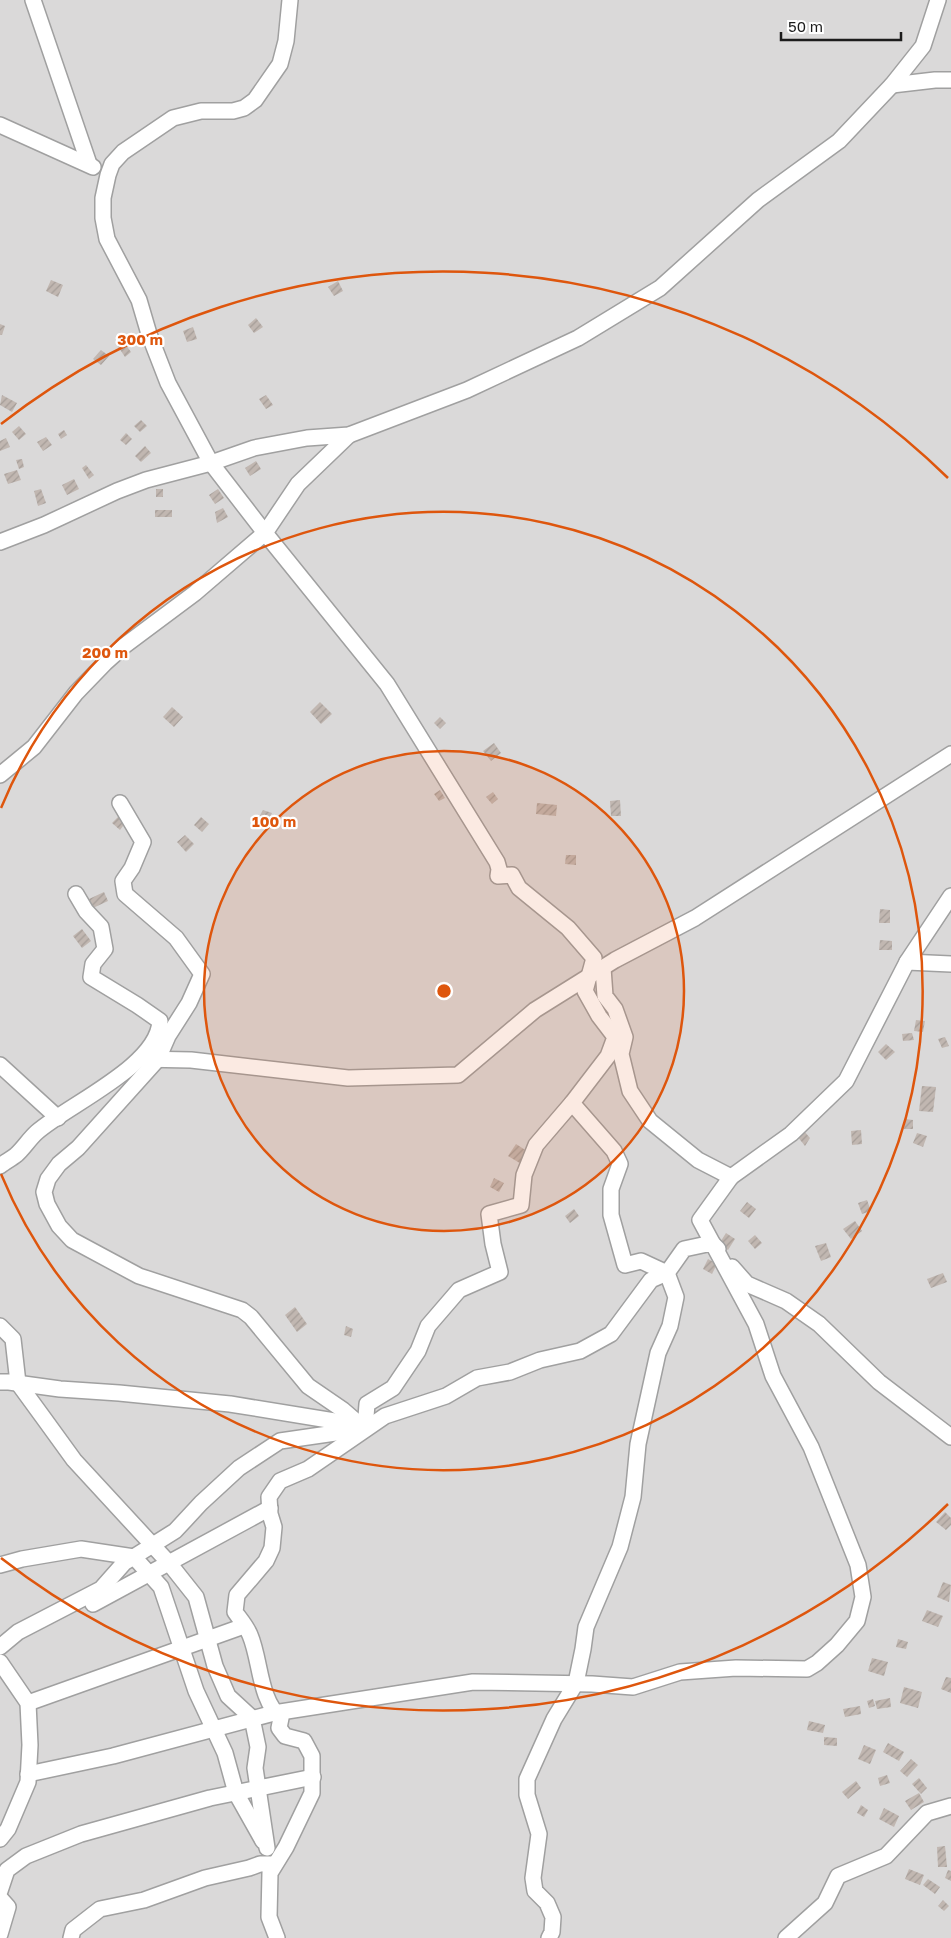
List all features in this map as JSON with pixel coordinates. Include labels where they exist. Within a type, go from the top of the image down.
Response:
[{"type":"street","points":[[33,0],[89,164]]},
{"type":"street","points":[[290,0],[286,41],[280,64],[255,100],[244,108],[233,111],[201,111],[173,118],[123,152],[112,164],[103,198],[103,218],[107,240],[138,300],[168,383],[211,463],[387,684],[497,862],[498,876],[512,875],[519,888],[568,928],[594,958],[605,996],[615,1009],[625,1037],[620,1054],[630,1091],[650,1121],[698,1160],[731,1177]]},
{"type":"street","points":[[0,542],[44,525],[124,488],[146,480],[211,463],[254,448],[307,438],[349,435],[468,390],[578,338],[660,288],[758,200],[839,140],[892,86],[923,46],[938,0]]},
{"type":"street","points":[[892,86],[951,80]]},
{"type":"street","points":[[0,125],[89,164],[108,175]]},
{"type":"street","points":[[0,775],[34,747],[76,693],[105,663],[124,646],[195,593],[265,533],[298,484],[349,435]]},
{"type":"street","points":[[140,1059],[191,1060],[348,1078],[458,1075],[535,1010],[597,971],[694,918],[951,754]]},
{"type":"street","points":[[120,804],[143,842],[132,868],[123,881],[125,894],[176,938],[202,974],[189,1002],[168,1036],[158,1059],[78,1148],[59,1164],[48,1179],[44,1192],[47,1204],[59,1226],[72,1240],[139,1276],[242,1310],[251,1317],[308,1386],[343,1410],[362,1427]]},
{"type":"street","points":[[0,1166],[16,1154],[37,1132],[140,1059],[153,1044],[159,1031],[160,1021],[91,978],[93,964],[105,949],[101,927],[86,911],[76,894]]},
{"type":"street","points":[[28,1774],[114,1756],[274,1713],[473,1682],[576,1683],[633,1687],[680,1672],[736,1668],[807,1669],[817,1663],[837,1645],[857,1621],[863,1597],[858,1565],[835,1504],[810,1447],[773,1376],[756,1324],[700,1220],[731,1177],[791,1134],[846,1081],[907,962],[951,896]]},
{"type":"street","points":[[907,962],[951,964]]},
{"type":"street","points":[[362,1427],[367,1404],[393,1388],[418,1351],[428,1326],[459,1290],[500,1272],[493,1244],[489,1214],[521,1204],[524,1175],[536,1145],[572,1104],[608,1056],[615,1037],[599,1016],[585,991],[597,971]]},
{"type":"street","points":[[0,1065],[58,1118]]},
{"type":"street","points":[[549,1938],[552,1932],[553,1917],[547,1903],[535,1891],[534,1878],[539,1834],[527,1795],[526,1779],[554,1719],[576,1683],[586,1627],[620,1547],[633,1497],[638,1444],[658,1353],[670,1326],[676,1296],[667,1273],[640,1261],[625,1265],[611,1214],[611,1190],[620,1164],[614,1152],[572,1104]]},
{"type":"street","points":[[277,1938],[269,1917],[270,1873],[312,1793],[313,1777],[312,1756],[304,1741],[285,1736],[279,1728],[281,1718],[274,1713],[265,1696],[259,1661],[250,1633],[235,1612],[237,1595],[266,1561],[272,1548],[274,1527],[269,1496],[280,1481],[308,1469],[362,1427],[385,1416],[446,1396],[477,1378],[510,1372],[540,1360],[580,1351],[611,1334],[651,1280],[667,1273],[684,1249],[712,1243]]},
{"type":"street","points":[[712,1243],[747,1284],[786,1301],[819,1324],[878,1382],[951,1437]]},
{"type":"street","points":[[0,1326],[13,1339],[18,1383],[74,1460],[169,1563],[196,1597],[215,1666],[228,1696],[252,1718],[258,1747],[255,1768],[267,1848]]},
{"type":"street","points":[[0,1382],[230,1404],[362,1427]]},
{"type":"street","points":[[0,1652],[18,1632],[101,1589],[124,1563],[175,1530],[239,1468],[280,1441],[362,1427]]},
{"type":"street","points":[[0,1652],[270,1508]]},
{"type":"street","points":[[0,1565],[22,1559],[80,1549],[134,1557],[161,1587],[196,1691],[225,1753],[236,1792],[276,1864]]},
{"type":"street","points":[[28,1703],[244,1626]]},
{"type":"street","points":[[0,1652],[28,1703],[30,1745],[28,1782],[8,1829],[0,1839]]},
{"type":"street","points":[[0,1891],[7,1870],[26,1856],[82,1834],[236,1792],[313,1777]]},
{"type":"street","points":[[786,1938],[826,1903],[838,1876],[886,1856],[927,1813],[951,1806]]},
{"type":"street","points":[[71,1938],[73,1930],[100,1909],[144,1900],[205,1878],[260,1864],[276,1864]]},
{"type":"street","points":[[0,1898],[8,1907],[0,1934]]},
{"type":"shaded area","points":[[0,0],[951,0],[951,1938],[0,1938]]},
{"type":"building","points":[[51,280],[63,285],[58,297],[46,291]]},
{"type":"building","points":[[338,281],[343,291],[334,296],[328,287]]},
{"type":"building","points":[[256,318],[263,327],[254,333],[248,325]]},
{"type":"building","points":[[0,324],[5,326],[2,335],[0,335]]},
{"type":"building","points":[[193,327],[197,339],[187,342],[183,331]]},
{"type":"building","points":[[123,341],[131,352],[125,357],[117,345]]},
{"type":"building","points":[[101,350],[109,356],[101,365],[93,359]]},
{"type":"building","points":[[2,395],[17,403],[12,412],[0,405]]},
{"type":"building","points":[[266,395],[273,405],[266,409],[259,399]]},
{"type":"building","points":[[141,420],[147,426],[140,432],[134,426]]},
{"type":"building","points":[[19,426],[26,434],[19,440],[12,432]]},
{"type":"building","points":[[64,430],[67,435],[61,439],[58,434]]},
{"type":"building","points":[[126,433],[132,439],[126,445],[120,440]]},
{"type":"building","points":[[46,437],[52,445],[43,451],[37,442]]},
{"type":"building","points":[[6,438],[10,447],[0,451],[0,441]]},
{"type":"building","points":[[145,446],[151,453],[141,462],[135,456]]},
{"type":"building","points":[[22,459],[24,467],[19,469],[16,460]]},
{"type":"building","points":[[256,461],[261,469],[250,476],[245,468]]},
{"type":"building","points":[[86,465],[94,475],[89,479],[82,468]]},
{"type":"building","points":[[17,470],[21,480],[8,484],[4,474]]},
{"type":"building","points":[[74,479],[79,489],[67,495],[62,485]]},
{"type":"building","points":[[41,489],[46,503],[38,506],[34,491]]},
{"type":"building","points":[[156,489],[163,489],[163,497],[156,497]]},
{"type":"building","points":[[218,489],[224,498],[215,504],[209,495]]},
{"type":"building","points":[[223,508],[228,517],[217,523],[215,512]]},
{"type":"building","points":[[155,510],[172,510],[172,517],[155,517]]},
{"type":"building","points":[[320,702],[332,714],[321,724],[310,712]]},
{"type":"building","points":[[172,707],[183,717],[174,727],[163,717]]},
{"type":"building","points":[[440,717],[446,723],[440,729],[434,723]]},
{"type":"building","points":[[494,743],[501,753],[491,761],[483,751]]},
{"type":"building","points":[[440,790],[445,798],[439,801],[434,794]]},
{"type":"building","points":[[493,792],[498,799],[492,804],[486,797]]},
{"type":"building","points":[[620,800],[621,816],[611,816],[610,801]]},
{"type":"building","points":[[537,803],[557,805],[556,816],[536,814]]},
{"type":"building","points":[[263,810],[272,813],[267,823],[258,819]]},
{"type":"building","points":[[119,816],[126,822],[120,830],[112,823]]},
{"type":"building","points":[[201,817],[209,824],[202,832],[194,825]]},
{"type":"building","points":[[185,835],[194,844],[186,852],[177,842]]},
{"type":"building","points":[[566,855],[576,855],[576,865],[565,864]]},
{"type":"building","points":[[104,892],[108,901],[93,908],[89,899]]},
{"type":"building","points":[[880,909],[890,910],[890,923],[879,923]]},
{"type":"building","points":[[82,929],[91,941],[82,948],[73,936]]},
{"type":"building","points":[[880,940],[892,941],[892,950],[879,950]]},
{"type":"building","points":[[916,1020],[925,1021],[923,1032],[914,1031]]},
{"type":"building","points":[[912,1033],[914,1040],[903,1041],[902,1034]]},
{"type":"building","points":[[945,1037],[949,1046],[942,1048],[938,1039]]},
{"type":"building","points":[[886,1044],[895,1052],[886,1060],[878,1052]]},
{"type":"building","points":[[922,1086],[936,1087],[933,1112],[919,1111]]},
{"type":"building","points":[[905,1119],[913,1120],[913,1129],[904,1129]]},
{"type":"building","points":[[861,1130],[862,1144],[852,1145],[851,1131]]},
{"type":"building","points":[[804,1131],[810,1138],[805,1146],[797,1136]]},
{"type":"building","points":[[917,1133],[927,1136],[923,1147],[913,1143]]},
{"type":"building","points":[[516,1144],[530,1153],[523,1165],[508,1156]]},
{"type":"building","points":[[494,1178],[504,1183],[499,1192],[490,1187]]},
{"type":"building","points":[[867,1200],[871,1211],[862,1214],[858,1203]]},
{"type":"building","points":[[747,1202],[756,1209],[749,1218],[740,1211]]},
{"type":"building","points":[[574,1209],[579,1216],[570,1223],[565,1216]]},
{"type":"building","points":[[855,1221],[862,1231],[851,1239],[843,1229]]},
{"type":"building","points":[[726,1233],[735,1239],[728,1250],[719,1244]]},
{"type":"building","points":[[755,1235],[762,1243],[755,1249],[748,1241]]},
{"type":"building","points":[[826,1243],[831,1257],[821,1261],[815,1246]]},
{"type":"building","points":[[708,1259],[717,1264],[712,1274],[703,1269]]},
{"type":"building","points":[[943,1273],[947,1282],[931,1288],[927,1279]]},
{"type":"building","points":[[295,1307],[307,1324],[297,1332],[285,1315]]},
{"type":"building","points":[[346,1326],[353,1329],[351,1337],[344,1335]]},
{"type":"building","points":[[945,1512],[951,1518],[951,1525],[946,1530],[936,1522]]},
{"type":"building","points":[[943,1582],[951,1585],[949,1602],[937,1597]]},
{"type":"building","points":[[927,1610],[943,1616],[938,1627],[922,1621]]},
{"type":"building","points":[[898,1639],[908,1642],[906,1649],[896,1647]]},
{"type":"building","points":[[872,1658],[888,1662],[884,1676],[868,1671]]},
{"type":"building","points":[[946,1677],[951,1678],[951,1693],[941,1689]]},
{"type":"building","points":[[904,1687],[922,1692],[918,1708],[900,1703]]},
{"type":"building","points":[[890,1698],[891,1707],[877,1709],[875,1701]]},
{"type":"building","points":[[873,1699],[875,1706],[869,1708],[867,1701]]},
{"type":"building","points":[[860,1706],[861,1714],[845,1717],[843,1709]]},
{"type":"building","points":[[809,1721],[825,1725],[823,1733],[807,1730]]},
{"type":"building","points":[[824,1737],[837,1738],[837,1746],[824,1745]]},
{"type":"building","points":[[888,1743],[904,1752],[899,1761],[883,1752]]},
{"type":"building","points":[[864,1745],[876,1750],[870,1764],[858,1759]]},
{"type":"building","points":[[911,1759],[918,1765],[907,1777],[900,1771]]},
{"type":"building","points":[[887,1775],[890,1783],[880,1786],[878,1778]]},
{"type":"building","points":[[919,1778],[927,1788],[921,1794],[912,1784]]},
{"type":"building","points":[[856,1781],[861,1788],[848,1799],[842,1792]]},
{"type":"building","points":[[919,1793],[924,1802],[911,1810],[905,1801]]},
{"type":"building","points":[[861,1805],[868,1810],[864,1817],[857,1813]]},
{"type":"building","points":[[884,1808],[899,1816],[894,1827],[879,1819]]},
{"type":"building","points":[[945,1846],[947,1867],[938,1867],[937,1847]]},
{"type":"building","points":[[909,1869],[924,1875],[920,1885],[905,1879]]},
{"type":"building","points":[[948,1870],[951,1871],[951,1881],[945,1878]]},
{"type":"building","points":[[928,1879],[940,1887],[935,1894],[923,1885]]},
{"type":"building","points":[[943,1900],[949,1906],[944,1911],[938,1906]]}]
